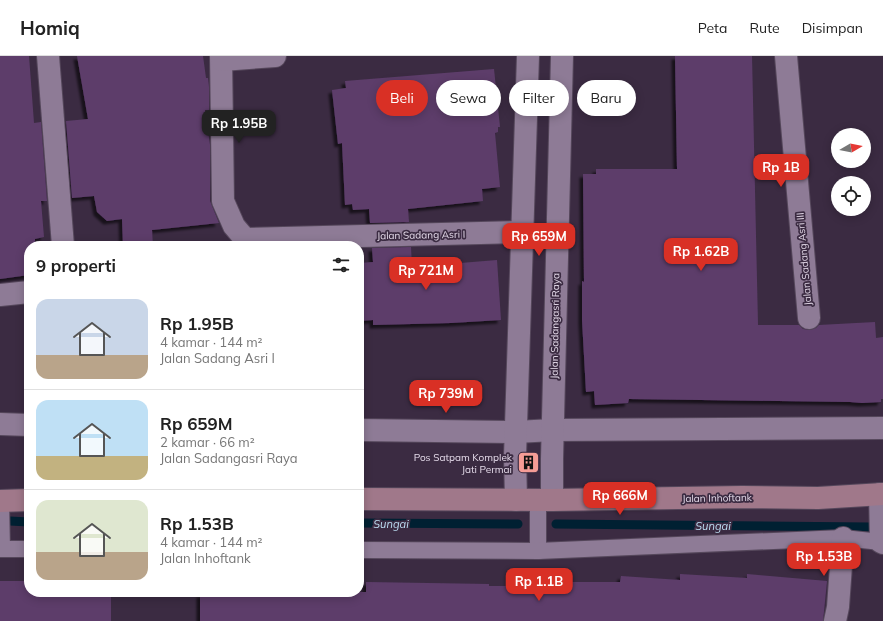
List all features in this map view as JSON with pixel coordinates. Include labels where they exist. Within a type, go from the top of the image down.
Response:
[{"type":"main road","name":"Jalan Inhoftank","points":[[364,499],[545,500],[742,497],[818,498],[882,494]]},
{"type":"main road","points":[[0,501],[24,500]]},
{"type":"street","points":[[48,56],[64,241]]},
{"type":"street","points":[[222,58],[275,56]]},
{"type":"street","points":[[516,500],[516,432],[528,56]]},
{"type":"street","name":"Jalan Sadangasri Raya","points":[[545,500],[553,430],[562,56]]},
{"type":"street","name":"Jalan Sadang Asri III","points":[[786,56],[809,318]]},
{"type":"street","name":"Jalan Sadang Asri I","points":[[222,58],[223,201],[234,226],[245,239],[523,232]]},
{"type":"street","points":[[0,295],[24,293]]},
{"type":"street","points":[[0,424],[24,425]]},
{"type":"street","points":[[364,430],[516,432],[553,430],[883,428]]},
{"type":"street","points":[[882,494],[882,543]]},
{"type":"street","points":[[835,621],[839,600],[842,538]]},
{"type":"lane","name":"Jalan Sadangasri Raya","points":[[538,551],[545,500]]},
{"type":"lane","points":[[0,501],[1,549],[24,549]]},
{"type":"lane","points":[[364,550],[538,551],[842,538],[882,543]]},
{"type":"building","points":[[0,56],[29,56],[34,123],[41,122],[47,201],[41,201],[44,237],[35,239],[35,241],[24,241],[24,276],[0,279]]},
{"type":"building","points":[[77,56],[203,56],[206,78],[208,78],[209,87],[209,110],[205,110],[210,145],[210,201],[219,223],[152,230],[153,241],[123,241],[122,219],[107,221],[97,212],[94,196],[72,198],[66,121],[88,119]]},
{"type":"building","points":[[675,56],[752,56],[758,325],[799,325],[803,329],[810,330],[819,325],[875,322],[876,338],[883,337],[883,399],[881,399],[881,402],[862,403],[629,399],[628,403],[595,405],[594,391],[586,392],[582,320],[582,281],[584,282],[583,174],[596,174],[596,169],[677,169]]},
{"type":"building","points":[[494,69],[495,80],[436,80],[436,116],[499,116],[500,127],[498,127],[498,132],[495,133],[500,187],[482,189],[483,201],[408,209],[409,222],[370,223],[369,209],[353,210],[352,204],[345,205],[342,143],[338,144],[332,90],[346,88],[345,81]]},
{"type":"building","points":[[411,247],[412,267],[497,260],[501,320],[373,325],[373,320],[364,321],[364,263],[373,262],[372,248]]},
{"type":"building","points":[[680,574],[747,578],[747,574],[827,581],[823,621],[200,621],[200,597],[364,597],[364,592],[366,592],[366,582],[489,584],[489,586],[545,586],[545,582],[620,582],[621,576],[680,580]]},
{"type":"building","points":[[0,581],[24,581],[24,597],[111,597],[111,621],[0,621]]},
{"type":"waterway","name":"Sungai","points":[[10,521],[24,522]]},
{"type":"waterway","name":"Sungai","points":[[364,523],[518,524]]},
{"type":"waterway","name":"Sungai","points":[[556,524],[870,527]]},
{"type":"place","name":"Pos Satpam Komplek Jati Permai","points":[[528,463]]}]
